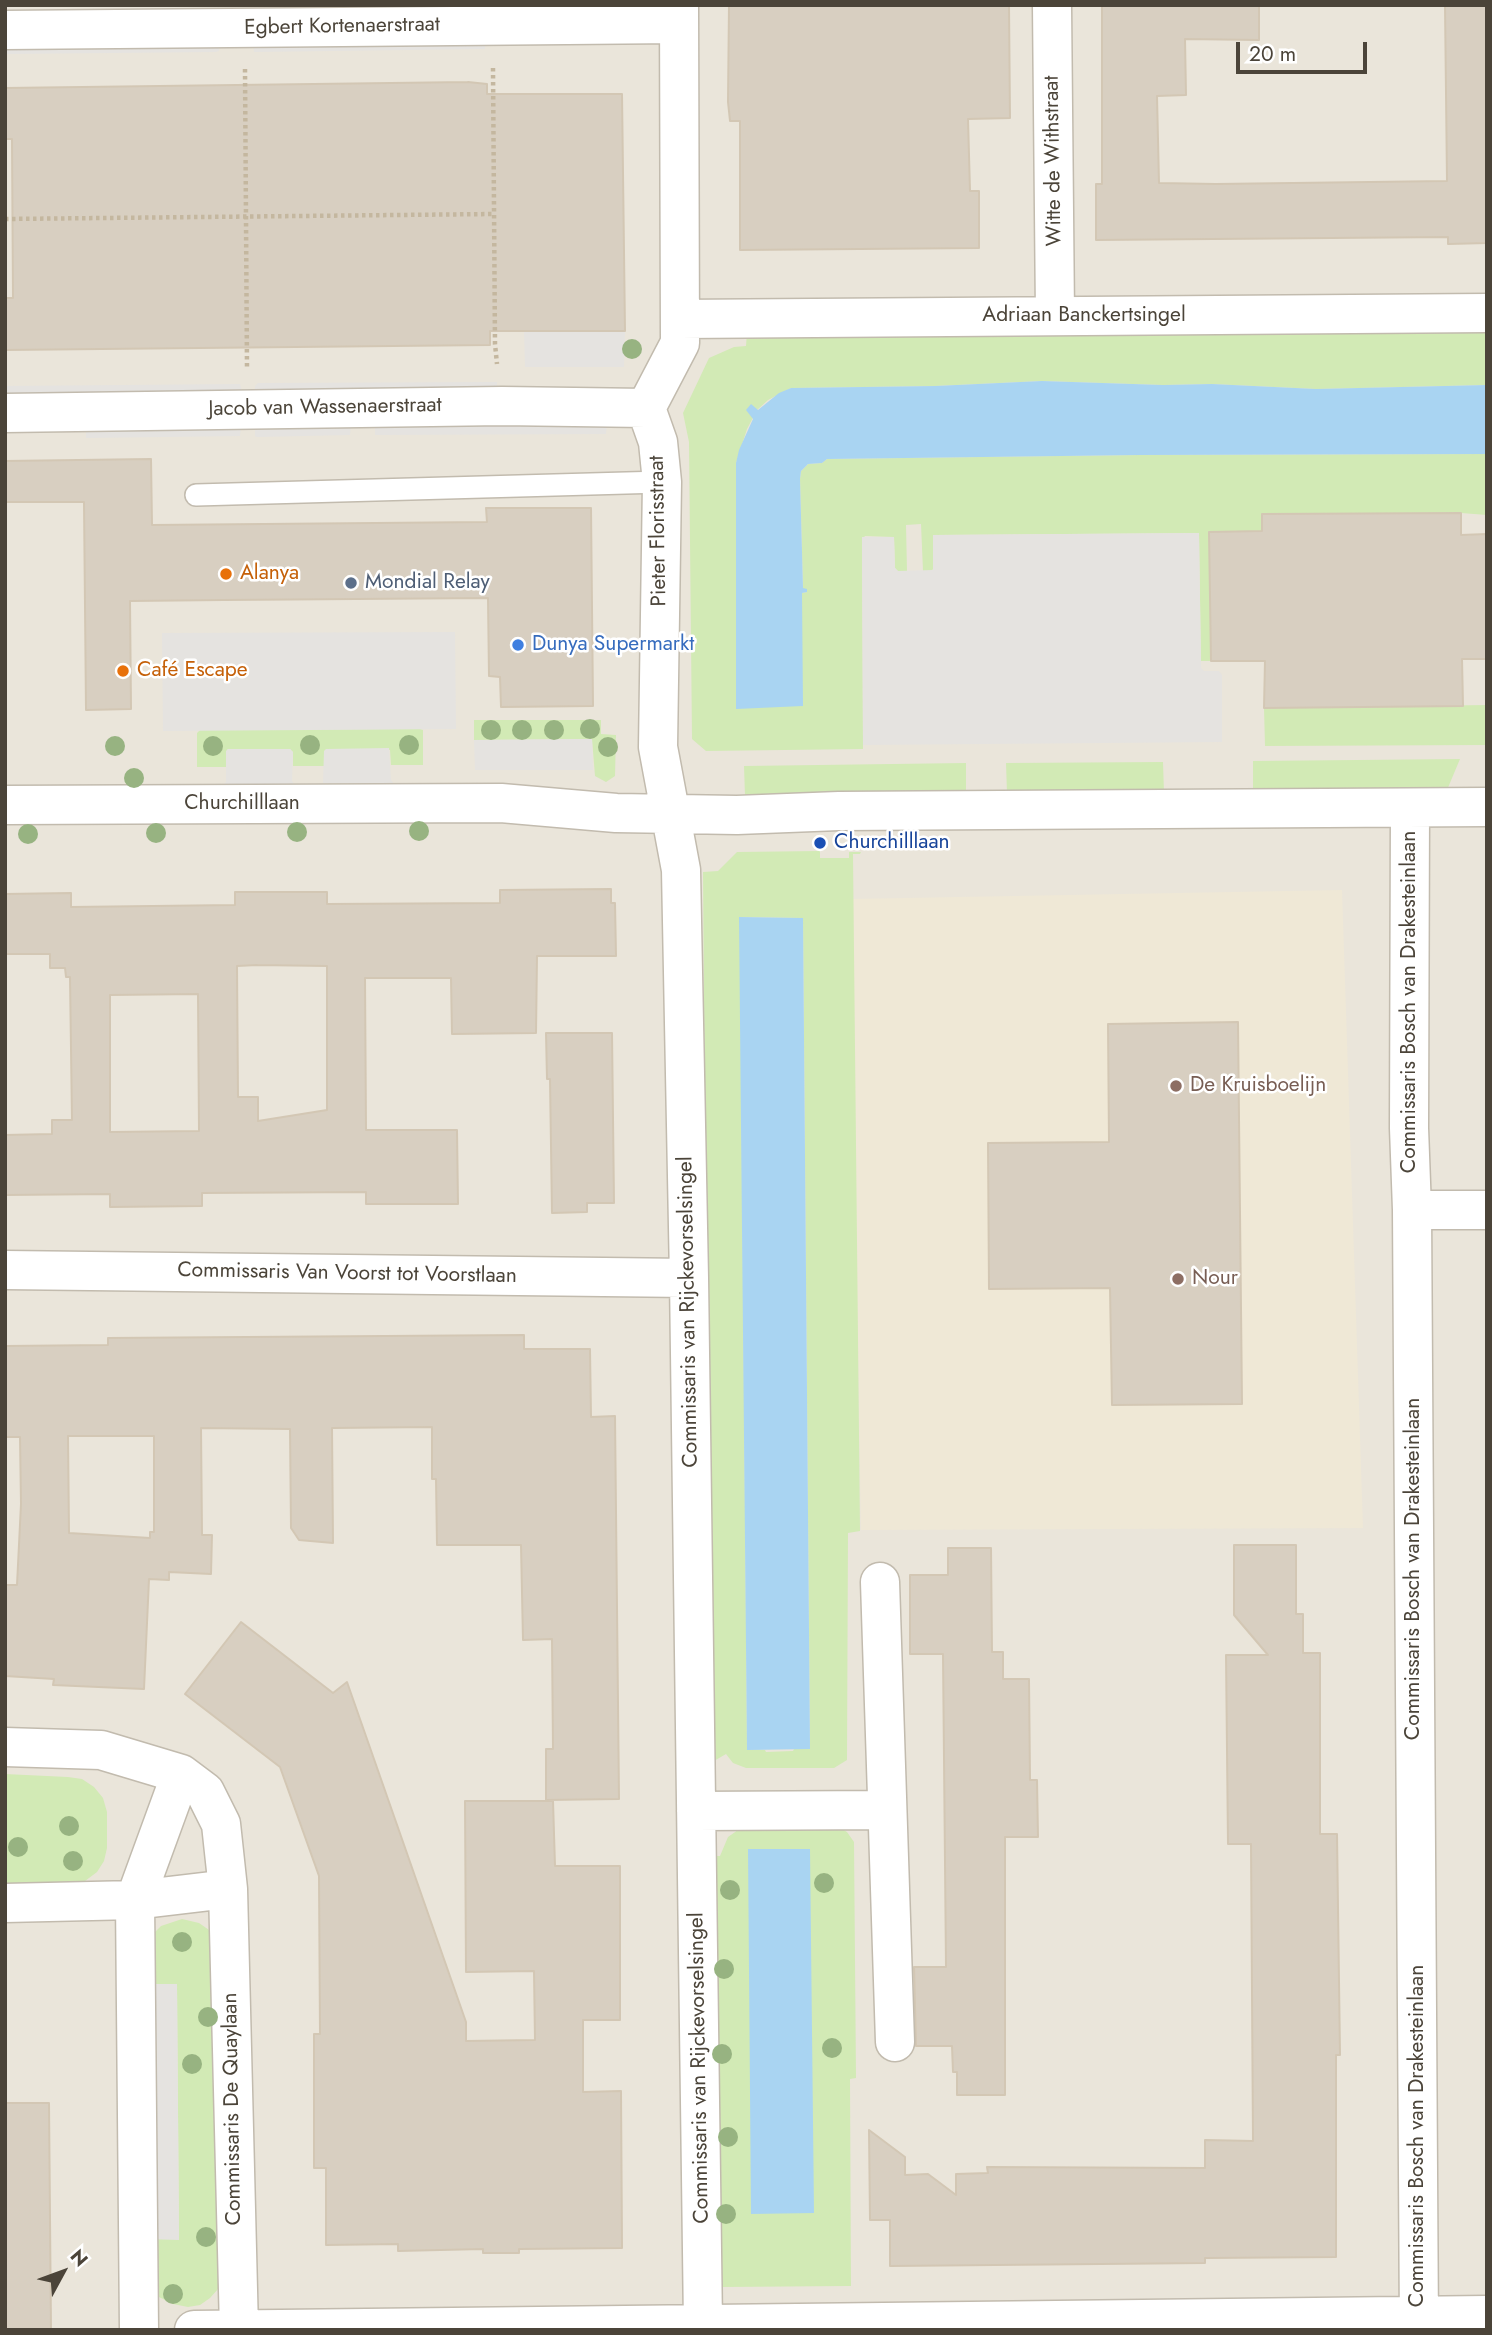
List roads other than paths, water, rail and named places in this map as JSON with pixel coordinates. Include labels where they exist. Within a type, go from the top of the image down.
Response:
[{"type":"street","name":"Witte de Withstraat","points":[[1052,5],[1055,316]]},
{"type":"street","name":"Egbert Kortenaerstraat","points":[[5,30],[493,25],[679,14]]},
{"type":"street","points":[[646,408],[680,343],[679,14]]},
{"type":"street","name":"Adriaan Banckertsingel","points":[[680,319],[1487,313]]},
{"type":"street","name":"Jacob van Wassenaerstraat","points":[[5,413],[502,407],[646,408]]},
{"type":"street","name":"Pieter Florisstraat","points":[[646,408],[658,442],[662,482],[658,747],[671,814]]},
{"type":"street","name":"Churchilllaan","points":[[5,805],[500,803],[616,813],[737,816],[839,811],[1487,807]]},
{"type":"street","name":"Commissaris Bosch van Drakesteinlaan","points":[[1410,808],[1409,1128],[1412,1210],[1419,2323]]},
{"type":"street","name":"Commissaris van Rijckevorselsingel","points":[[671,814],[681,870],[703,2325]]},
{"type":"street","points":[[1412,1210],[1487,1210]]},
{"type":"street","name":"Commissaris Van Voorst tot Voorstlaan","points":[[5,1270],[689,1278]]},
{"type":"street","points":[[880,1582],[895,2042]]},
{"type":"street","name":"Commissaris De Quaylaan","points":[[5,1747],[101,1750],[181,1774],[205,1791],[221,1824],[228,1889],[239,2330]]},
{"type":"street","points":[[139,2330],[135,1900],[181,1774]]},
{"type":"street","points":[[696,1811],[886,1810]]},
{"type":"street","points":[[5,1903],[135,1900],[228,1889]]},
{"type":"street","points":[[194,2330],[1419,2323],[1487,2315]]},
{"type":"lane","points":[[196,495],[662,482]]},
{"type":"water","points":[[1042,381],[1316,389],[1487,385],[1487,454],[827,459],[822,463],[808,464],[801,471],[800,479],[803,588],[807,589],[807,592],[802,593],[803,706],[736,709],[736,463],[753,419],[746,410],[751,404],[758,410],[779,393],[791,388]]},
{"type":"water","points":[[739,917],[803,918],[810,1749],[747,1750]]},
{"type":"water","points":[[748,1849],[810,1849],[814,2213],[751,2214]]},
{"type":"place","name":"Alanya","points":[[226,574]]},
{"type":"place","name":"Mondial Relay","points":[[351,583]]},
{"type":"place","name":"Dunya Supermarkt","points":[[518,645]]},
{"type":"place","name":"Café Escape","points":[[123,671]]},
{"type":"place","name":"Churchilllaan","points":[[820,843]]},
{"type":"place","name":"De Kruisboelijn","points":[[1176,1086]]},
{"type":"place","name":"Nour","points":[[1178,1279]]}]
